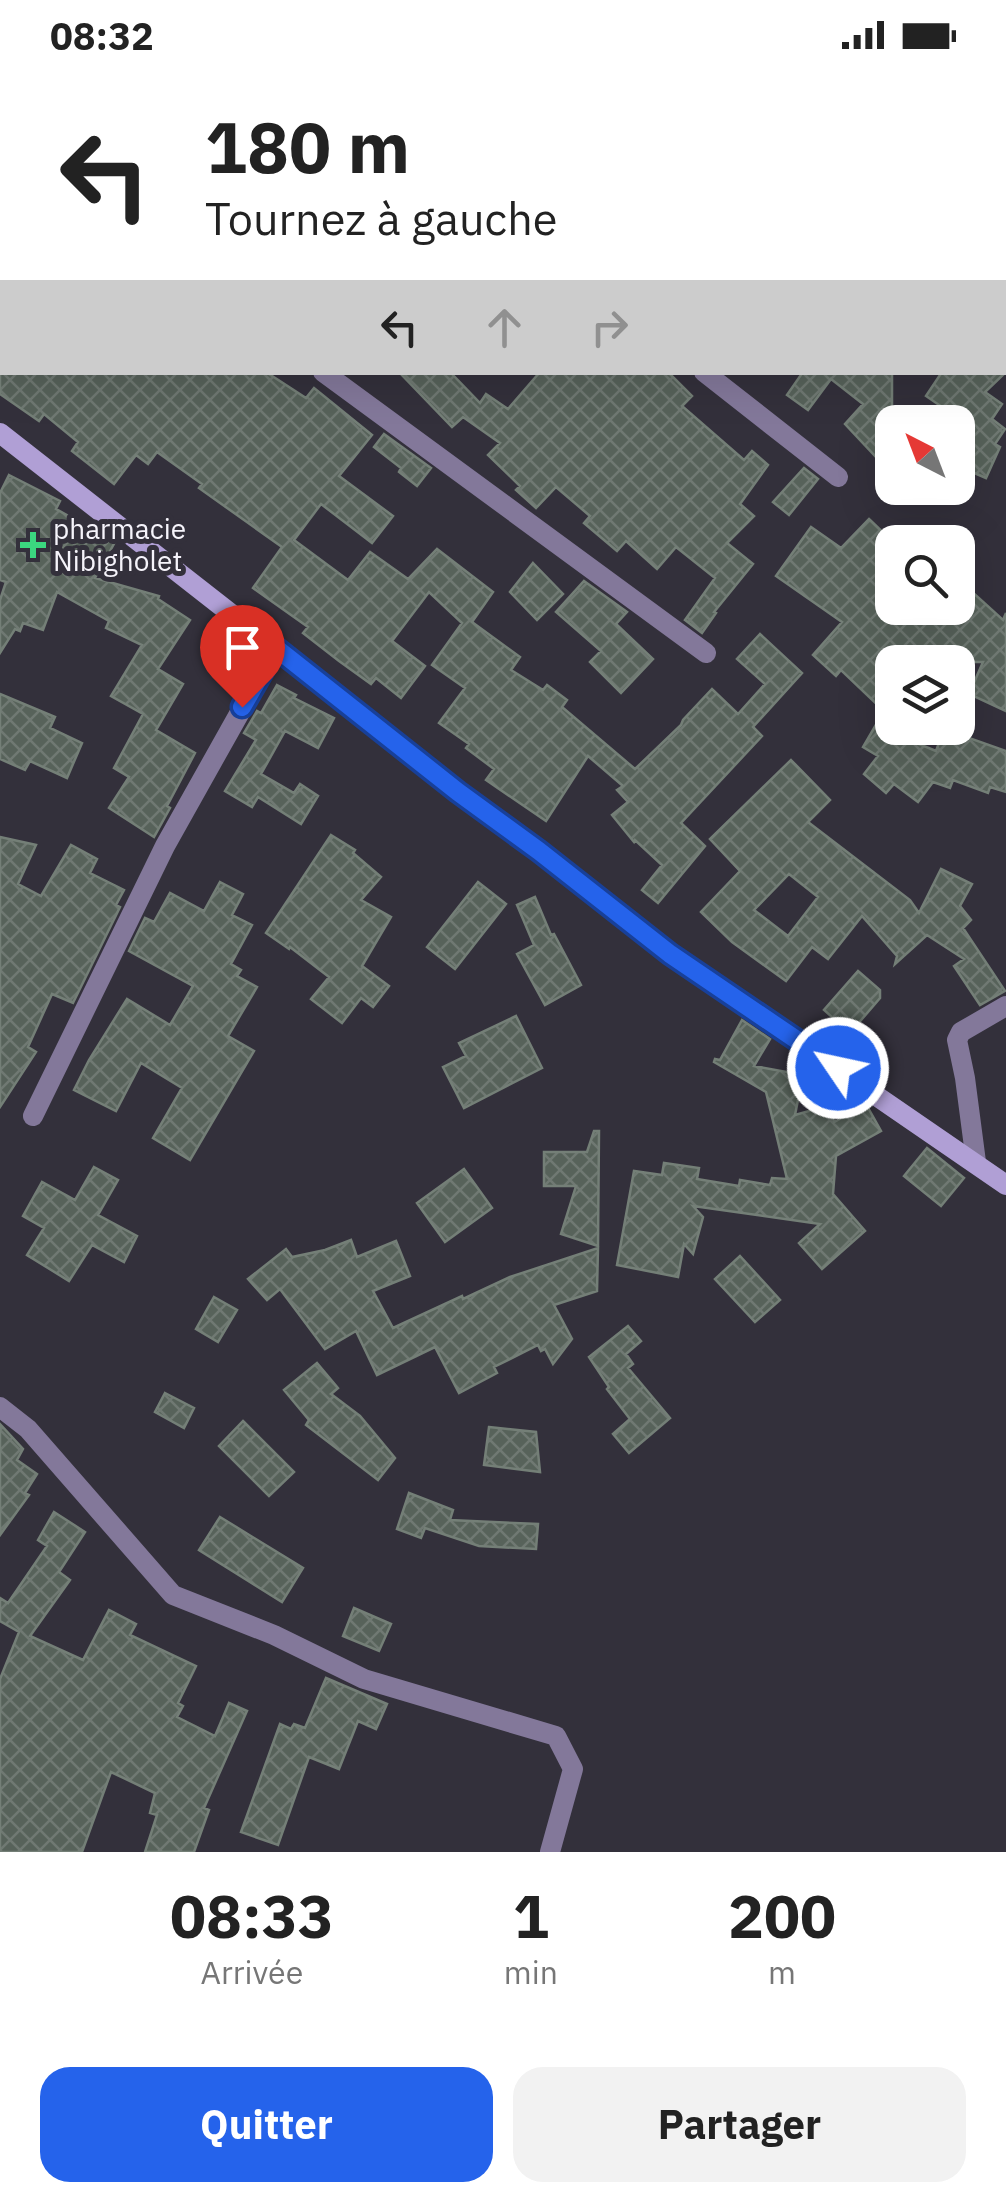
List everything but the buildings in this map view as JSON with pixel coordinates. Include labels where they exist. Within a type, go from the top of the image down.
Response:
[{"type":"main road","points":[[0,433],[670,954],[1006,1184]]},
{"type":"street","points":[[326,375],[706,653]]},
{"type":"street","points":[[708,375],[838,477]]},
{"type":"street","points":[[33,1116],[165,846],[276,648]]},
{"type":"street","points":[[976,1162],[957,1040],[961,1032],[1006,1006]]},
{"type":"street","points":[[0,1406],[28,1429],[174,1596],[274,1635],[364,1679],[556,1736],[574,1769],[550,1852]]},
{"type":"place","name":"pharmacie Nibigholet","points":[[33,545]]},
{"type":"route","points":[[242,707],[276,648],[670,954],[838,1068]]}]
